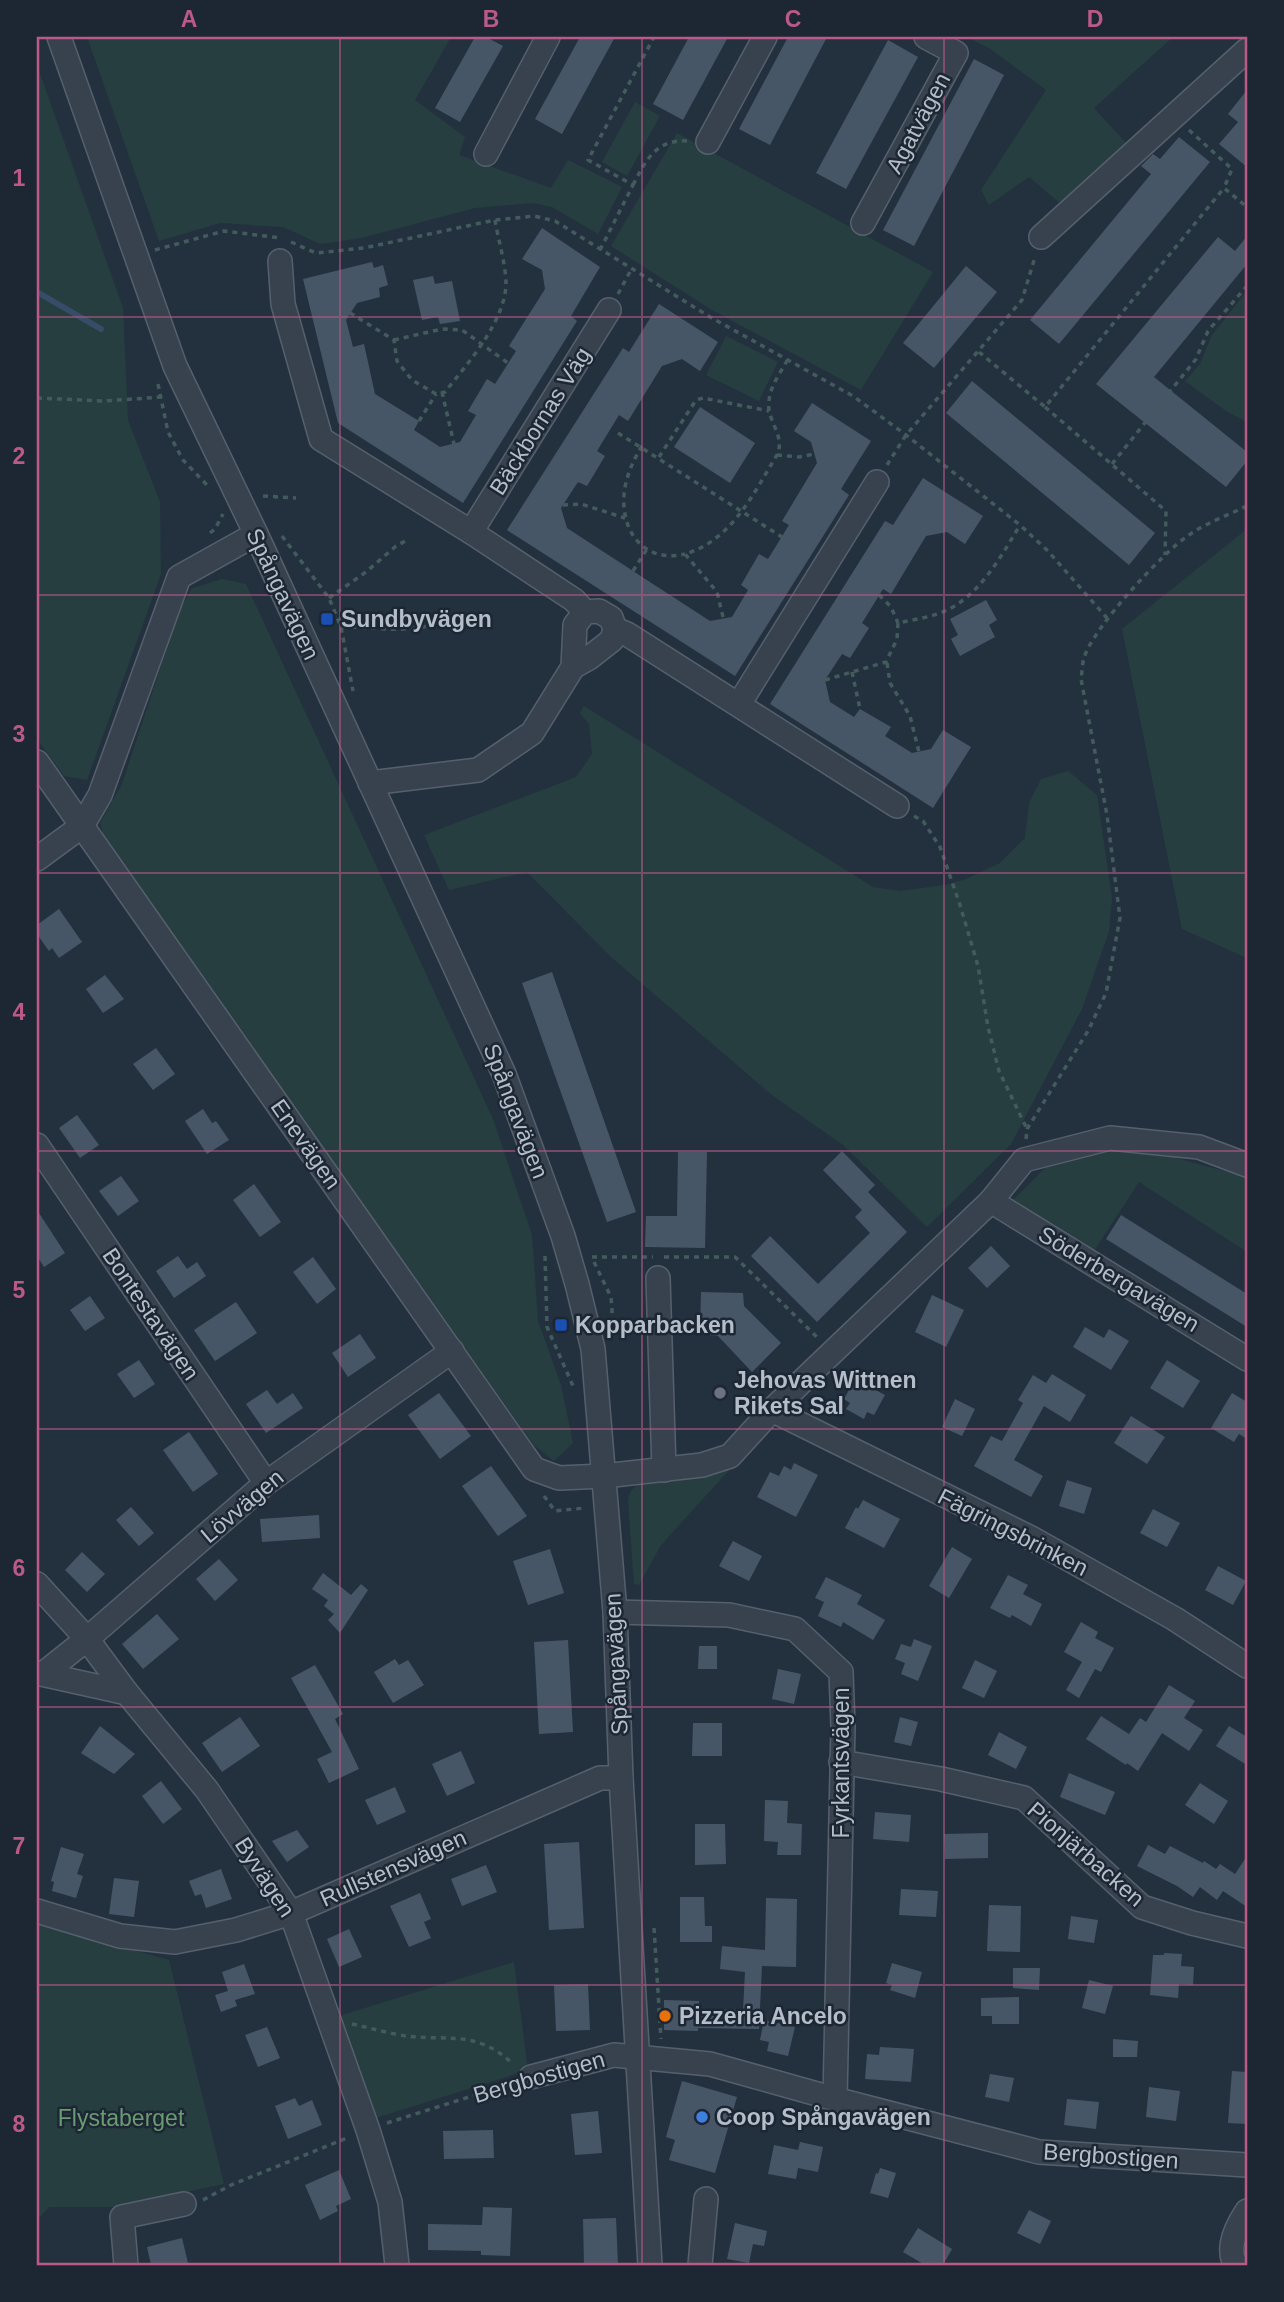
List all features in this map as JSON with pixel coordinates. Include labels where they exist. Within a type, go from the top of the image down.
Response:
[{"type":"street","name":"Spångavägen","points":[[59,37],[175,366],[248,538],[370,783],[505,1074],[578,1284],[593,1349],[615,1612],[621,1779],[650,2265]]},
{"type":"street","points":[[486,154],[548,37]]},
{"type":"street","points":[[708,142],[765,37]]},
{"type":"street","name":"Agatvägen","points":[[863,223],[956,53],[926,37]]},
{"type":"street","points":[[1041,237],[1247,50]]},
{"type":"street","points":[[280,261],[283,304],[321,439],[575,600],[585,612]]},
{"type":"street","name":"Bäckbornas Väg","points":[[471,532],[609,310]]},
{"type":"street","points":[[739,704],[877,482]]},
{"type":"street","points":[[37,859],[82,826],[100,795],[179,577],[248,538]]},
{"type":"street","points":[[370,783],[478,770],[532,733],[573,667],[612,640],[615,629],[611,618],[599,611],[585,612],[575,625],[573,667]]},
{"type":"street","points":[[615,629],[739,704],[897,806]]},
{"type":"street","name":"Enevägen","points":[[37,762],[534,1469],[559,1478],[604,1476]]},
{"type":"street","points":[[604,1476],[702,1465],[730,1456],[772,1410],[991,1201],[1024,1160],[1110,1138],[1199,1147],[1247,1165]]},
{"type":"street","name":"Bontestavägen","points":[[37,1146],[265,1483]]},
{"type":"street","name":"Söderbergavägen","points":[[991,1201],[1247,1359]]},
{"type":"street","points":[[657,1278],[664,1470]]},
{"type":"street","name":"Lövvägen","points":[[40,1673],[87,1639],[265,1483],[452,1351]]},
{"type":"street","name":"Fägringsbrinken","points":[[772,1410],[1033,1539],[1175,1619],[1247,1666]]},
{"type":"street","name":"Byvägen","points":[[37,1584],[87,1639],[127,1693],[207,1790],[291,1913],[368,2130],[390,2202],[397,2265]]},
{"type":"street","name":"Fyrkantsvägen","points":[[615,1612],[729,1615],[796,1629],[841,1672],[843,1726],[835,2099]]},
{"type":"street","points":[[40,1673],[127,1693]]},
{"type":"street","name":"Pionjärbacken","points":[[841,1762],[941,1779],[1024,1798],[1142,1907],[1192,1923],[1247,1936]]},
{"type":"street","name":"Rullstensvägen","points":[[37,1911],[120,1936],[176,1942],[236,1930],[291,1913],[600,1778],[621,1779]]},
{"type":"street","name":"Bergbostigen","points":[[531,2077],[614,2054],[710,2064],[1039,2152],[1247,2165]]},
{"type":"street","points":[[700,2265],[706,2199]]},
{"type":"street","points":[[126,2265],[122,2217],[184,2204]]},
{"type":"street","points":[[1236,2265],[1232,2259],[1233,2239],[1247,2211]]},
{"type":"path","points":[[633,185],[588,160],[654,37]]},
{"type":"path","points":[[1045,407],[1224,188],[1232,169],[1174,117]]},
{"type":"path","points":[[600,250],[645,163],[655,150],[676,140],[708,142]]},
{"type":"path","points":[[1224,188],[1247,206]]},
{"type":"path","points":[[153,250],[224,231],[284,238],[316,253],[364,248],[495,220],[534,216],[555,221],[710,317],[853,397],[906,435],[1020,525],[1048,551],[1107,618]]},
{"type":"path","points":[[419,421],[436,394],[443,392],[481,344],[503,302],[506,284],[495,220]]},
{"type":"path","points":[[877,482],[906,435],[1022,300],[1041,237]]},
{"type":"path","points":[[609,310],[632,268]]},
{"type":"path","points":[[1112,464],[1196,359],[1208,331],[1247,286]]},
{"type":"path","points":[[350,313],[394,340],[442,329],[462,330],[508,363]]},
{"type":"path","points":[[394,340],[397,361],[412,380],[436,394]]},
{"type":"path","points":[[979,352],[1166,511],[1165,555]]},
{"type":"path","points":[[642,446],[629,472],[625,488],[625,518],[635,537],[647,549],[664,556],[702,549],[715,540],[742,511],[777,455],[780,448],[779,436],[769,411],[769,399],[788,359]]},
{"type":"path","points":[[154,372],[162,397],[168,432],[183,460],[210,488]]},
{"type":"path","points":[[443,392],[454,443]]},
{"type":"path","points":[[37,398],[104,401],[162,397]]},
{"type":"path","points":[[659,457],[696,400],[703,398],[769,411]]},
{"type":"path","points":[[618,433],[782,537]]},
{"type":"path","points":[[777,455],[799,457],[814,454]]},
{"type":"path","points":[[261,504],[256,494],[270,498],[296,498]]},
{"type":"path","points":[[563,505],[581,504],[625,518]]},
{"type":"path","points":[[1024,1160],[1027,1129],[1088,1031],[1106,993],[1121,918],[1107,815],[1081,680],[1084,657],[1107,618],[1165,555],[1189,534],[1247,506]]},
{"type":"path","points":[[221,508],[248,538]]},
{"type":"path","points":[[898,623],[929,617],[951,608],[968,596],[1004,552],[1020,525]]},
{"type":"path","points":[[282,536],[330,598],[341,627],[354,696]]},
{"type":"path","points":[[330,598],[408,539]]},
{"type":"path","points":[[634,571],[647,549]]},
{"type":"path","points":[[685,554],[717,592],[723,617]]},
{"type":"path","points":[[879,595],[891,607],[898,623],[897,639],[886,662],[890,683],[909,716],[919,752]]},
{"type":"path","points":[[341,627],[373,626],[386,629],[469,618]]},
{"type":"path","points":[[825,680],[886,662]]},
{"type":"path","points":[[852,672],[860,709]]},
{"type":"path","points":[[897,806],[923,821],[940,847],[978,966],[988,1027],[999,1071],[1027,1129]]},
{"type":"path","points":[[545,1256],[547,1327],[572,1383],[574,1394]]},
{"type":"path","points":[[614,1338],[611,1297],[592,1257],[735,1257],[833,1352]]},
{"type":"path","points":[[653,1920],[662,2059]]},
{"type":"path","points":[[353,2025],[407,2035],[485,2043],[502,2053],[521,2073],[531,2077]]},
{"type":"path","name":"Bergbostigen","points":[[184,2204],[201,2201],[231,2185],[368,2130],[531,2077]]},
{"type":"green space","points":[[87,37],[451,37],[415,100],[465,137],[459,155],[551,188],[568,160],[622,187],[598,234],[552,207],[533,203],[475,208],[361,238],[320,244],[283,227],[220,223],[159,241]]},
{"type":"green space","points":[[966,37],[1173,37],[1094,108],[1127,144],[1061,204],[1029,177],[989,205],[981,190],[1046,90],[989,48]]},
{"type":"green space","points":[[37,65],[123,308],[128,420],[160,502],[161,574],[87,780],[64,776],[37,739]]},
{"type":"green space","points":[[635,102],[660,116],[627,176],[602,162]]},
{"type":"green space","points":[[677,133],[933,272],[861,390],[712,310],[611,246]]},
{"type":"green space","points":[[1247,291],[1247,422],[1226,411],[1185,381],[1200,364],[1212,335]]},
{"type":"green space","points":[[726,336],[778,362],[759,401],[706,375]]},
{"type":"green space","points":[[1247,529],[1247,958],[1182,929],[1122,629]]},
{"type":"green space","points":[[222,579],[246,584],[493,1119],[532,1235],[538,1321],[561,1385],[573,1443],[554,1461],[534,1445],[107,848],[100,823],[122,784],[179,612],[192,588]]},
{"type":"green space","points":[[584,706],[873,887],[900,891],[944,885],[964,880],[1000,863],[1025,838],[1029,803],[1041,779],[1068,771],[1097,795],[1112,898],[1109,931],[1082,1009],[1011,1144],[927,1227],[843,1145],[773,1096],[612,958],[527,872],[449,890],[424,835],[576,777],[592,754],[589,724],[580,713]]},
{"type":"green space","points":[[1135,1147],[1247,1177],[1247,1252],[1139,1182],[1094,1251],[1013,1200],[1052,1161]]},
{"type":"green space","points":[[730,1469],[661,1545],[639,1585],[634,1584],[628,1501],[631,1491],[640,1484],[700,1477]]},
{"type":"green space","name":"Flystaberget","points":[[37,1923],[169,1960],[224,2184],[113,2207],[49,2207],[37,2220]]},
{"type":"green space","points":[[514,1962],[528,2070],[376,2118],[339,2016]]},
{"type":"building","points":[[475,37],[486,37],[503,46],[460,122],[435,108]]},
{"type":"building","points":[[580,37],[615,37],[562,134],[535,119]]},
{"type":"building","points":[[689,37],[728,37],[683,120],[653,104]]},
{"type":"building","points":[[788,37],[827,37],[770,145],[739,129]]},
{"type":"building","points":[[888,40],[918,57],[846,189],[816,173]]},
{"type":"building","points":[[974,59],[1004,75],[914,246],[883,230]]},
{"type":"building","points":[[1247,90],[1247,167],[1219,144],[1238,122],[1228,114]]},
{"type":"building","points":[[1179,137],[1210,162],[1059,344],[1030,320],[1151,174],[1141,166],[1153,154],[1160,159]]},
{"type":"building","points":[[542,228],[600,267],[571,316],[577,321],[463,503],[338,423],[303,279],[372,262],[374,268],[383,265],[388,285],[379,288],[380,297],[357,303],[346,320],[353,347],[364,344],[375,394],[419,421],[414,430],[440,447],[460,442],[476,415],[468,411],[487,379],[495,384],[516,351],[509,346],[545,289],[542,270],[522,259]]},
{"type":"building","points":[[1247,236],[1247,264],[1154,377],[1247,452],[1247,461],[1226,487],[1096,384],[1218,237],[1235,251]]},
{"type":"building","points":[[966,266],[997,292],[934,368],[903,343]]},
{"type":"building","points":[[433,276],[435,284],[452,281],[460,321],[440,324],[438,317],[422,320],[413,280]]},
{"type":"building","points":[[659,304],[718,342],[700,371],[682,359],[662,366],[628,421],[619,415],[597,451],[605,456],[587,486],[578,482],[561,508],[567,528],[710,621],[732,617],[748,590],[741,585],[759,554],[768,559],[789,525],[782,521],[817,463],[811,442],[794,431],[812,403],[871,441],[841,489],[849,495],[735,676],[507,530],[623,348],[629,352]]},
{"type":"building","points":[[972,381],[1155,533],[1129,565],[946,413]]},
{"type":"building","points":[[700,407],[755,443],[730,483],[674,447]]},
{"type":"building","points":[[923,478],[983,516],[965,544],[947,532],[926,536],[891,594],[883,589],[862,623],[869,628],[850,658],[842,654],[825,680],[830,702],[854,717],[860,709],[891,727],[885,736],[912,753],[931,749],[943,730],[971,747],[933,808],[770,704],[885,521],[893,525]]},
{"type":"building","points":[[986,600],[997,620],[989,625],[995,637],[960,656],[951,639],[958,635],[950,619]]},
{"type":"building","points":[[59,909],[82,942],[59,958],[52,948],[49,951],[37,934],[37,925]]},
{"type":"building","points":[[552,972],[636,1212],[607,1222],[522,983]]},
{"type":"building","points":[[105,975],[124,999],[103,1013],[86,989]]},
{"type":"building","points":[[156,1048],[175,1074],[153,1090],[133,1064]]},
{"type":"building","points":[[203,1109],[212,1123],[216,1121],[229,1140],[207,1154],[185,1121]]},
{"type":"building","points":[[77,1115],[99,1145],[80,1158],[59,1128]]},
{"type":"building","points":[[842,1151],[875,1185],[868,1192],[907,1232],[817,1322],[751,1256],[770,1236],[818,1284],[870,1233],[855,1217],[862,1210],[823,1170]]},
{"type":"building","points":[[678,1152],[707,1152],[705,1248],[645,1247],[646,1216],[677,1216]]},
{"type":"building","points":[[121,1176],[139,1201],[118,1216],[99,1191]]},
{"type":"building","points":[[254,1184],[281,1222],[260,1237],[233,1200]]},
{"type":"building","points":[[37,1210],[65,1253],[44,1267],[37,1256]]},
{"type":"building","points":[[1121,1215],[1247,1294],[1247,1327],[1106,1239]]},
{"type":"building","points":[[991,1246],[1010,1266],[987,1288],[968,1268]]},
{"type":"building","points":[[178,1256],[187,1269],[197,1262],[206,1276],[174,1298],[156,1271]]},
{"type":"building","points":[[313,1257],[336,1289],[317,1304],[293,1272]]},
{"type":"building","points":[[701,1292],[743,1293],[744,1306],[781,1343],[752,1372],[718,1336],[700,1334]]},
{"type":"building","points":[[932,1295],[964,1310],[946,1347],[915,1332]]},
{"type":"building","points":[[90,1296],[105,1318],[85,1331],[70,1310]]},
{"type":"building","points":[[236,1302],[257,1333],[215,1361],[194,1330]]},
{"type":"building","points":[[1085,1327],[1104,1338],[1109,1329],[1129,1341],[1111,1370],[1073,1347]]},
{"type":"building","points":[[360,1334],[376,1358],[348,1377],[332,1353]]},
{"type":"building","points":[[139,1360],[155,1384],[134,1398],[117,1374]]},
{"type":"building","points":[[1167,1360],[1200,1381],[1183,1408],[1150,1388]]},
{"type":"building","points":[[1052,1374],[1086,1395],[1070,1422],[1044,1406],[1014,1460],[1043,1476],[1031,1497],[974,1466],[991,1436],[1002,1441],[1023,1403],[1018,1400],[1033,1375],[1046,1383]]},
{"type":"building","points":[[855,1379],[885,1395],[874,1415],[867,1412],[864,1419],[846,1409],[850,1403],[844,1399]]},
{"type":"building","points":[[267,1390],[277,1404],[293,1393],[303,1408],[266,1433],[246,1404]]},
{"type":"building","points":[[439,1393],[471,1436],[440,1459],[408,1415]]},
{"type":"building","points":[[1232,1393],[1247,1402],[1247,1439],[1239,1434],[1234,1442],[1211,1428]]},
{"type":"building","points":[[955,1399],[975,1409],[962,1436],[942,1427]]},
{"type":"building","points":[[1131,1416],[1165,1437],[1147,1464],[1114,1443]]},
{"type":"building","points":[[189,1432],[218,1474],[193,1492],[163,1450]]},
{"type":"building","points":[[794,1463],[818,1475],[796,1517],[757,1497],[770,1472],[779,1476],[784,1466],[791,1470]]},
{"type":"building","points":[[491,1466],[527,1516],[498,1536],[462,1486]]},
{"type":"building","points":[[1067,1480],[1092,1488],[1084,1514],[1059,1506]]},
{"type":"building","points":[[863,1500],[900,1519],[884,1548],[845,1528],[856,1507],[858,1509]]},
{"type":"building","points":[[131,1507],[154,1533],[139,1546],[116,1520]]},
{"type":"building","points":[[1153,1509],[1180,1523],[1167,1547],[1140,1533]]},
{"type":"building","points":[[319,1515],[320,1538],[262,1542],[260,1519]]},
{"type":"building","points":[[733,1541],[762,1556],[749,1581],[719,1566]]},
{"type":"building","points":[[952,1547],[972,1559],[949,1598],[929,1586]]},
{"type":"building","points":[[550,1549],[564,1593],[528,1605],[513,1561]]},
{"type":"building","points":[[82,1552],[105,1574],[87,1592],[65,1570]]},
{"type":"building","points":[[219,1559],[238,1580],[215,1601],[196,1579]]},
{"type":"building","points":[[1218,1566],[1246,1581],[1233,1605],[1205,1590]]},
{"type":"building","points":[[323,1573],[351,1595],[361,1584],[368,1590],[340,1633],[328,1620],[334,1614],[324,1606],[328,1600],[312,1589]]},
{"type":"building","points":[[1008,1575],[1028,1585],[1023,1594],[1042,1604],[1031,1626],[1012,1615],[1010,1618],[990,1608]]},
{"type":"building","points":[[826,1577],[862,1595],[857,1604],[885,1620],[873,1640],[843,1622],[841,1627],[818,1616],[824,1602],[815,1598]]},
{"type":"building","points":[[157,1614],[179,1639],[143,1669],[122,1644]]},
{"type":"building","points":[[1081,1622],[1098,1632],[1095,1638],[1114,1648],[1101,1672],[1095,1669],[1079,1698],[1066,1690],[1082,1662],[1064,1652]]},
{"type":"building","points":[[914,1639],[932,1646],[918,1681],[901,1674],[905,1663],[895,1659],[901,1644],[911,1647]]},
{"type":"building","points":[[568,1640],[573,1732],[539,1734],[534,1642]]},
{"type":"building","points":[[699,1646],[717,1646],[717,1669],[698,1669]]},
{"type":"building","points":[[395,1659],[399,1665],[408,1660],[424,1685],[393,1703],[374,1672]]},
{"type":"building","points":[[975,1660],[997,1671],[984,1698],[962,1688]]},
{"type":"building","points":[[315,1665],[343,1714],[335,1719],[359,1769],[329,1783],[317,1759],[332,1752],[291,1678]]},
{"type":"building","points":[[778,1669],[801,1674],[794,1704],[772,1699]]},
{"type":"building","points":[[1169,1685],[1195,1701],[1184,1718],[1203,1730],[1189,1751],[1162,1733],[1138,1771],[1086,1739],[1101,1716],[1129,1734],[1140,1718],[1146,1722]]},
{"type":"building","points":[[240,1717],[260,1746],[222,1772],[202,1743]]},
{"type":"building","points":[[900,1717],[918,1722],[911,1746],[894,1742]]},
{"type":"building","points":[[693,1723],[722,1723],[722,1756],[692,1756]]},
{"type":"building","points":[[100,1726],[135,1754],[114,1774],[81,1753]]},
{"type":"building","points":[[1229,1726],[1247,1737],[1247,1765],[1216,1746]]},
{"type":"building","points":[[999,1732],[1027,1747],[1016,1769],[988,1755]]},
{"type":"building","points":[[461,1751],[475,1783],[447,1796],[432,1764]]},
{"type":"building","points":[[1069,1773],[1115,1792],[1105,1815],[1060,1797]]},
{"type":"building","points":[[161,1781],[182,1809],[163,1824],[142,1796]]},
{"type":"building","points":[[1200,1783],[1228,1801],[1214,1824],[1185,1805]]},
{"type":"building","points":[[395,1787],[406,1812],[377,1825],[365,1800]]},
{"type":"building","points":[[765,1800],[788,1801],[787,1823],[802,1824],[801,1855],[777,1855],[778,1842],[764,1841]]},
{"type":"building","points":[[875,1812],[911,1815],[909,1842],[873,1839]]},
{"type":"building","points":[[695,1824],[725,1824],[726,1864],[695,1865]]},
{"type":"building","points":[[297,1830],[309,1847],[287,1862],[272,1841]]},
{"type":"building","points":[[988,1833],[988,1858],[945,1859],[944,1834]]},
{"type":"building","points":[[579,1842],[584,1928],[549,1930],[544,1844]]},
{"type":"building","points":[[1148,1845],[1165,1854],[1170,1846],[1216,1869],[1220,1864],[1235,1874],[1247,1856],[1247,1907],[1223,1891],[1217,1900],[1200,1887],[1193,1897],[1137,1866]]},
{"type":"building","points":[[61,1847],[84,1854],[77,1874],[83,1876],[76,1898],[52,1891],[54,1882],[51,1881]]},
{"type":"building","points":[[486,1865],[497,1892],[462,1906],[451,1879]]},
{"type":"building","points":[[221,1869],[232,1899],[206,1908],[201,1894],[195,1896],[189,1881]]},
{"type":"building","points":[[114,1878],[139,1881],[134,1917],[109,1914]]},
{"type":"building","points":[[901,1889],[938,1891],[936,1917],[899,1915]]},
{"type":"building","points":[[420,1893],[431,1919],[424,1922],[431,1938],[409,1947],[390,1906]]},
{"type":"building","points":[[680,1897],[704,1897],[705,1926],[712,1926],[712,1942],[680,1942]]},
{"type":"building","points":[[766,1898],[797,1899],[796,1967],[762,1966],[759,2029],[664,2030],[664,2000],[699,2001],[699,2009],[743,2010],[745,1972],[720,1969],[722,1946],[765,1950]]},
{"type":"building","points":[[989,1905],[1021,1906],[1020,1952],[987,1951]]},
{"type":"building","points":[[1071,1916],[1098,1920],[1094,1943],[1068,1939]]},
{"type":"building","points":[[349,1929],[362,1957],[339,1967],[327,1939]]},
{"type":"building","points":[[1182,1954],[1181,1966],[1194,1967],[1193,1985],[1179,1984],[1178,1998],[1150,1995],[1153,1955]]},
{"type":"building","points":[[892,1963],[922,1972],[915,1998],[890,1990],[892,1985],[886,1983]]},
{"type":"building","points":[[244,1964],[255,1994],[235,2000],[237,2006],[221,2012],[215,1995],[228,1991],[222,1972]]},
{"type":"building","points":[[1013,1968],[1040,1968],[1039,1990],[1013,1988]]},
{"type":"building","points":[[1089,1980],[1113,1986],[1105,2014],[1082,2008]]},
{"type":"building","points":[[588,1984],[590,2030],[556,2031],[554,1985]]},
{"type":"building","points":[[1019,1997],[1019,2024],[992,2024],[992,2016],[981,2016],[981,1998]]},
{"type":"building","points":[[764,2020],[795,2027],[788,2056],[767,2051],[769,2042],[760,2040]]},
{"type":"building","points":[[267,2027],[280,2058],[258,2067],[245,2035]]},
{"type":"building","points":[[1113,2039],[1138,2041],[1137,2057],[1113,2057]]},
{"type":"building","points":[[880,2047],[914,2049],[911,2082],[865,2079],[867,2054],[879,2055]]},
{"type":"building","points":[[1232,2071],[1247,2072],[1247,2124],[1228,2123]]},
{"type":"building","points":[[990,2074],[1014,2078],[1009,2102],[985,2097]]},
{"type":"building","name":"Coop Spångavägen","points":[[682,2081],[737,2097],[715,2173],[669,2160],[675,2140],[666,2137]]},
{"type":"building","points":[[1149,2087],[1180,2091],[1176,2121],[1146,2117]]},
{"type":"building","points":[[295,2098],[299,2106],[312,2100],[322,2125],[288,2139],[275,2106]]},
{"type":"building","points":[[1067,2099],[1099,2102],[1096,2129],[1064,2125]]},
{"type":"building","points":[[598,2111],[602,2153],[575,2155],[571,2114]]},
{"type":"building","points":[[493,2130],[494,2158],[444,2159],[443,2131]]},
{"type":"building","points":[[800,2142],[823,2147],[818,2172],[798,2168],[796,2179],[768,2174],[774,2145],[798,2150]]},
{"type":"building","points":[[880,2168],[896,2173],[888,2198],[870,2193]]},
{"type":"building","points":[[339,2170],[351,2199],[336,2206],[338,2211],[320,2220],[305,2185]]},
{"type":"building","points":[[483,2207],[512,2208],[510,2256],[481,2255],[481,2251],[428,2250],[428,2224],[482,2225]]},
{"type":"building","points":[[1029,2210],[1051,2221],[1040,2244],[1017,2233]]},
{"type":"building","points":[[616,2218],[618,2265],[584,2265],[583,2219]]},
{"type":"building","points":[[735,2223],[767,2231],[764,2246],[753,2244],[749,2263],[727,2259]]},
{"type":"building","points":[[918,2228],[952,2249],[943,2265],[925,2265],[903,2252]]},
{"type":"building","points":[[182,2238],[188,2263],[151,2265],[147,2247]]},
{"type":"waterway","points":[[37,292],[101,329]]},
{"type":"place","name":"Sundbyvägen","points":[[327,619]]},
{"type":"place","name":"Kopparbacken","points":[[561,1325]]},
{"type":"place","name":"Jehovas Wittnen Rikets Sal","points":[[720,1393]]},
{"type":"place","name":"Pizzeria Ancelo","points":[[665,2016]]},
{"type":"place","name":"Coop Spångavägen","points":[[702,2117]]}]
